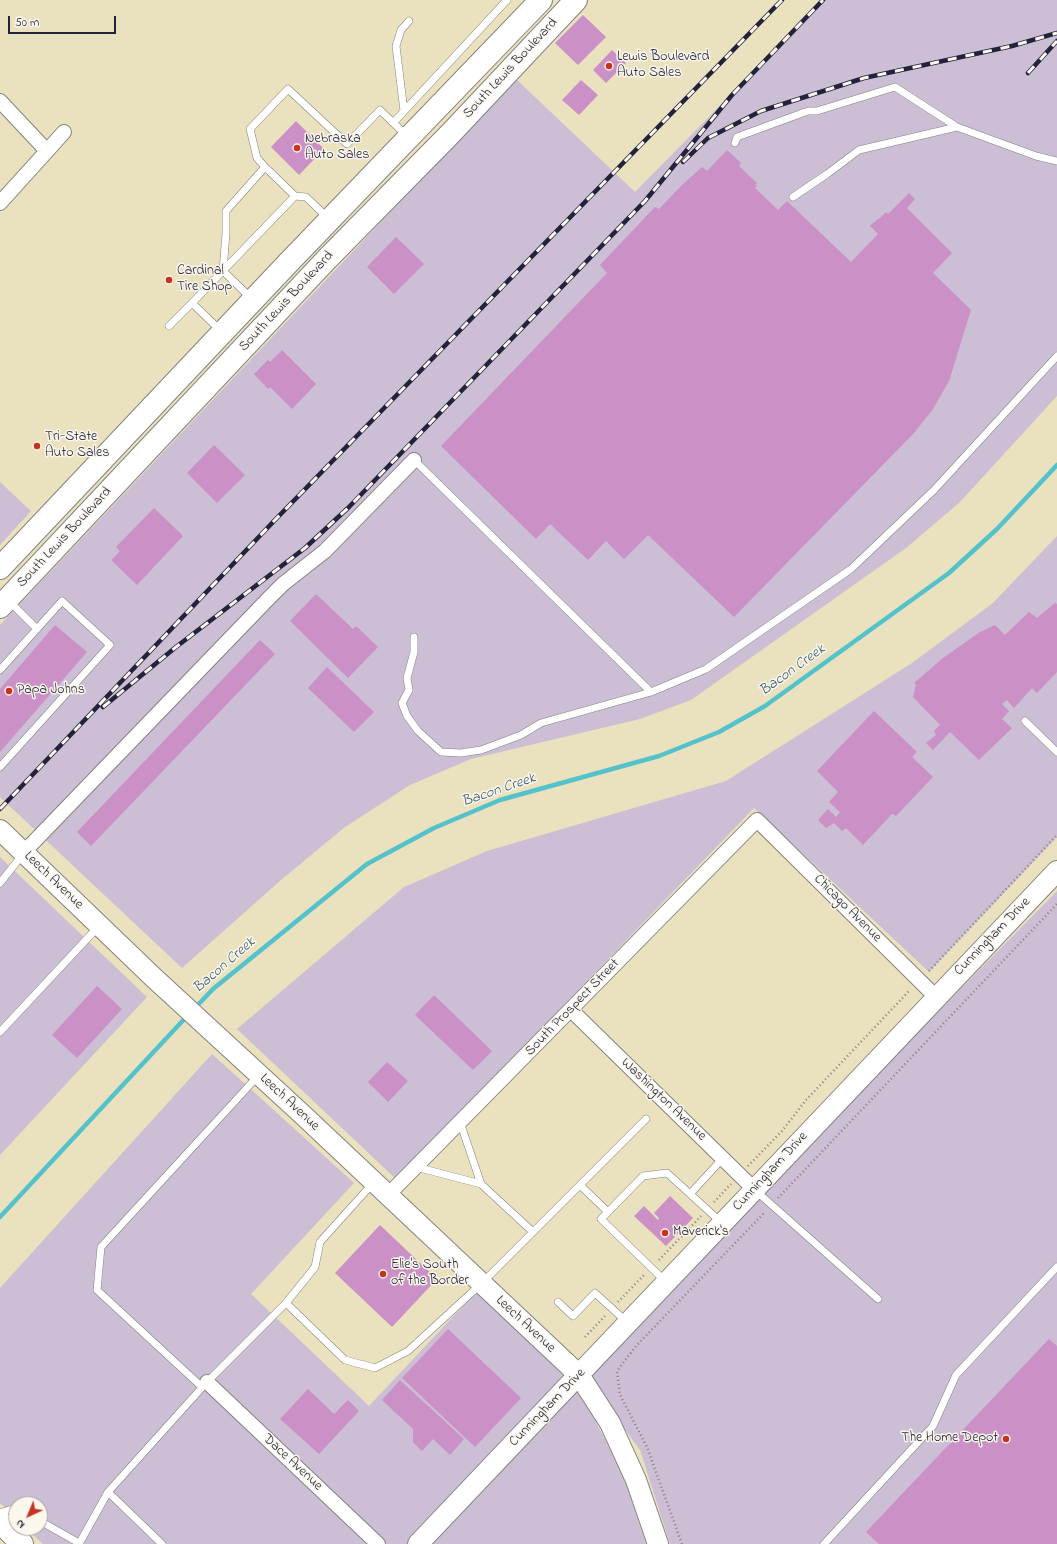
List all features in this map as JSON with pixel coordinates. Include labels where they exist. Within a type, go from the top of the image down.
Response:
[{"type":"main road","name":"South Lewis Boulevard","points":[[4,603],[327,259],[451,133],[576,0]]},
{"type":"main road","name":"South Lewis Boulevard","points":[[0,568],[330,219],[401,130],[532,5]]},
{"type":"main road","name":"Leech Avenue","points":[[0,830],[153,977],[579,1375],[610,1423],[636,1480],[658,1544]]},
{"type":"main road","name":"Cunningham Drive","points":[[418,1544],[1057,871]]},
{"type":"main road","points":[[0,1522],[22,1544]]},
{"type":"street","points":[[0,101],[47,151]]},
{"type":"street","points":[[0,203],[64,132]]},
{"type":"street","points":[[24,852],[269,598],[283,584],[325,551],[414,460]]},
{"type":"street","name":"Chicago Avenue","points":[[757,820],[936,997]]},
{"type":"street","name":"South Prospect Street","points":[[381,1189],[416,1167],[757,820]]},
{"type":"street","name":"Washington Avenue","points":[[571,1010],[754,1189]]},
{"type":"street","name":"Dace Avenue","points":[[204,1384],[378,1544]]},
{"type":"lane","points":[[404,111],[507,0]]},
{"type":"lane","points":[[401,130],[404,111],[396,46],[401,30],[409,21]]},
{"type":"lane","points":[[735,143],[737,136],[808,111],[817,111],[895,87],[957,127],[1036,156],[1057,160]]},
{"type":"lane","points":[[330,219],[306,197],[295,196],[257,158],[250,129],[288,89],[347,144],[380,110],[401,130]]},
{"type":"lane","points":[[792,197],[827,174],[859,150],[957,127]]},
{"type":"lane","points":[[223,271],[226,210],[265,167]]},
{"type":"lane","points":[[169,326],[295,196]]},
{"type":"lane","points":[[223,271],[253,300]]},
{"type":"lane","points":[[192,303],[222,332]]},
{"type":"lane","points":[[414,638],[414,652],[407,678],[409,690],[402,703],[407,716],[418,732],[441,752],[462,753],[481,750],[521,735],[541,723],[651,692],[706,669],[851,569],[934,490],[1057,356]]},
{"type":"lane","points":[[414,460],[651,692]]},
{"type":"lane","points":[[0,670],[62,601],[110,645],[0,767]]},
{"type":"lane","points":[[4,603],[37,630]]},
{"type":"lane","points":[[1025,722],[1057,752]]},
{"type":"lane","points":[[0,883],[24,852]]},
{"type":"lane","points":[[0,1032],[100,925]]},
{"type":"lane","points":[[204,1384],[97,1290],[101,1247],[259,1075]]},
{"type":"lane","points":[[286,1303],[345,1360],[375,1368],[408,1351],[481,1284],[646,1119]]},
{"type":"lane","points":[[460,1122],[481,1184]]},
{"type":"lane","points":[[690,1194],[723,1158]]},
{"type":"lane","points":[[416,1167],[481,1184],[533,1232]]},
{"type":"lane","points":[[666,1283],[601,1219],[643,1176],[667,1173],[722,1223]]},
{"type":"lane","points":[[580,1185],[608,1212]]},
{"type":"lane","points":[[48,1526],[79,1543],[108,1492],[204,1384],[286,1303],[315,1267],[320,1242],[381,1189]]},
{"type":"lane","points":[[754,1189],[878,1300]]},
{"type":"lane","points":[[824,1544],[933,1426],[956,1375],[1057,1267]]},
{"type":"lane","points":[[558,1302],[573,1316],[595,1293],[628,1323]]},
{"type":"lane","points":[[108,1492],[162,1544]]},
{"type":"path","points":[[585,1337],[782,1131],[806,1100],[1057,835]]},
{"type":"shaded area","points":[[824,0],[1057,0],[1057,396],[960,502],[906,548],[691,700],[640,719],[471,759],[410,785],[345,827],[281,880],[182,968],[0,797],[0,625],[516,79],[635,192]]},
{"type":"shaded area","points":[[0,482],[31,511],[0,545]]},
{"type":"shaded area","points":[[1057,536],[1057,837],[929,972],[754,808],[396,1179],[237,1029],[404,887],[487,851],[726,781],[912,663],[993,603]]},
{"type":"shaded area","points":[[0,857],[147,997],[0,1155]]},
{"type":"shaded area","points":[[1057,891],[1057,1544],[670,1544],[640,1450],[583,1373]]},
{"type":"shaded area","points":[[212,1054],[354,1183],[251,1294],[369,1406],[477,1291],[541,1350],[583,1398],[621,1469],[646,1544],[43,1544],[34,1536],[48,1536],[48,1496],[8,1496],[8,1510],[0,1503],[0,1288]]},
{"type":"building","points":[[583,15],[606,37],[578,65],[555,43]]},
{"type":"building","name":"Lewis Boulevard Auto Sales","points":[[612,50],[626,63],[606,83],[593,70]]},
{"type":"building","points":[[581,80],[598,95],[579,115],[562,100]]},
{"type":"building","name":"Nebraska Auto Sales","points":[[296,121],[324,149],[299,175],[271,147]]},
{"type":"building","points":[[727,150],[741,163],[739,166],[757,183],[755,188],[778,210],[787,201],[851,262],[878,234],[870,226],[886,212],[888,214],[909,193],[915,199],[907,208],[952,253],[933,273],[971,310],[949,381],[933,409],[914,433],[734,617],[648,535],[624,559],[606,541],[588,560],[550,524],[536,539],[441,446],[607,273],[600,265],[655,207],[659,209],[702,167],[707,171]]},
{"type":"building","points":[[396,237],[424,264],[394,294],[367,267]]},
{"type":"building","points":[[282,350],[316,384],[292,409],[270,387],[268,389],[254,374],[268,360],[270,362]]},
{"type":"building","points":[[214,445],[245,475],[217,503],[187,473]]},
{"type":"building","points":[[154,508],[183,536],[137,585],[111,560],[120,551],[116,547]]},
{"type":"building","points":[[316,594],[353,629],[356,626],[378,647],[348,678],[290,621]]},
{"type":"building","points":[[1055,603],[1057,604],[1057,672],[1037,693],[1032,688],[1014,708],[1007,700],[1002,704],[1009,711],[1002,719],[1012,728],[979,760],[950,732],[933,750],[926,743],[936,735],[934,731],[940,725],[913,697],[916,685],[914,683],[943,658],[980,632],[995,625],[1005,635],[1029,612],[1037,618]]},
{"type":"building","points":[[55,625],[87,652],[0,752],[0,689]]},
{"type":"building","points":[[260,640],[275,654],[91,846],[77,832]]},
{"type":"building","points":[[327,667],[374,712],[354,732],[308,688]]},
{"type":"building","points":[[874,711],[917,752],[912,757],[933,777],[896,816],[892,814],[863,845],[846,828],[842,831],[834,823],[826,828],[818,820],[828,809],[836,817],[840,812],[829,802],[838,792],[817,771]]},
{"type":"building","points":[[97,986],[122,1009],[77,1058],[52,1035]]},
{"type":"building","points":[[434,995],[492,1051],[473,1070],[415,1015]]},
{"type":"building","points":[[387,1062],[408,1081],[388,1102],[368,1082]]},
{"type":"building","name":"Maverick's","points":[[670,1196],[693,1218],[666,1246],[634,1216],[644,1206],[658,1220],[659,1218],[654,1213]]},
{"type":"building","points":[[380,1225],[437,1279],[392,1327],[335,1273]]},
{"type":"building","points":[[448,1329],[521,1398],[475,1447],[402,1378]]},
{"type":"building","name":"The Home Depot","points":[[1049,1339],[1057,1346],[1057,1544],[879,1544],[866,1532]]},
{"type":"building","points":[[400,1380],[464,1439],[450,1455],[433,1439],[422,1451],[413,1442],[413,1429],[382,1400]]},
{"type":"building","points":[[308,1389],[334,1414],[348,1400],[359,1411],[319,1454],[280,1419]]},
{"type":"waterway","name":"Bacon Creek","points":[[195,1008],[213,989],[367,864],[434,828],[500,800],[659,756],[719,732],[765,706],[949,573],[997,529],[1057,465]]},
{"type":"waterway","name":"Bacon Creek","points":[[0,1217],[188,1015]]},
{"type":"railway","points":[[0,809],[274,521],[782,0]]},
{"type":"railway","points":[[103,707],[176,647],[305,548],[348,508],[645,201],[732,95],[823,0]]},
{"type":"railway","points":[[683,162],[708,138],[761,111],[864,78],[1012,46],[1057,33]]},
{"type":"railway","points":[[1028,73],[1057,41]]},
{"type":"place","name":"Lewis Boulevard Auto Sales","points":[[609,66]]},
{"type":"place","name":"Nebraska Auto Sales","points":[[297,148]]},
{"type":"place","name":"Cardinal Tire Shop","points":[[169,280]]},
{"type":"place","name":"Tri-State Auto Sales","points":[[37,446]]},
{"type":"place","name":"Papa Johns","points":[[9,691]]},
{"type":"place","name":"Maverick's","points":[[665,1233]]},
{"type":"place","name":"Elie's South of the Border","points":[[383,1274]]},
{"type":"place","name":"The Home Depot","points":[[1006,1439]]}]
